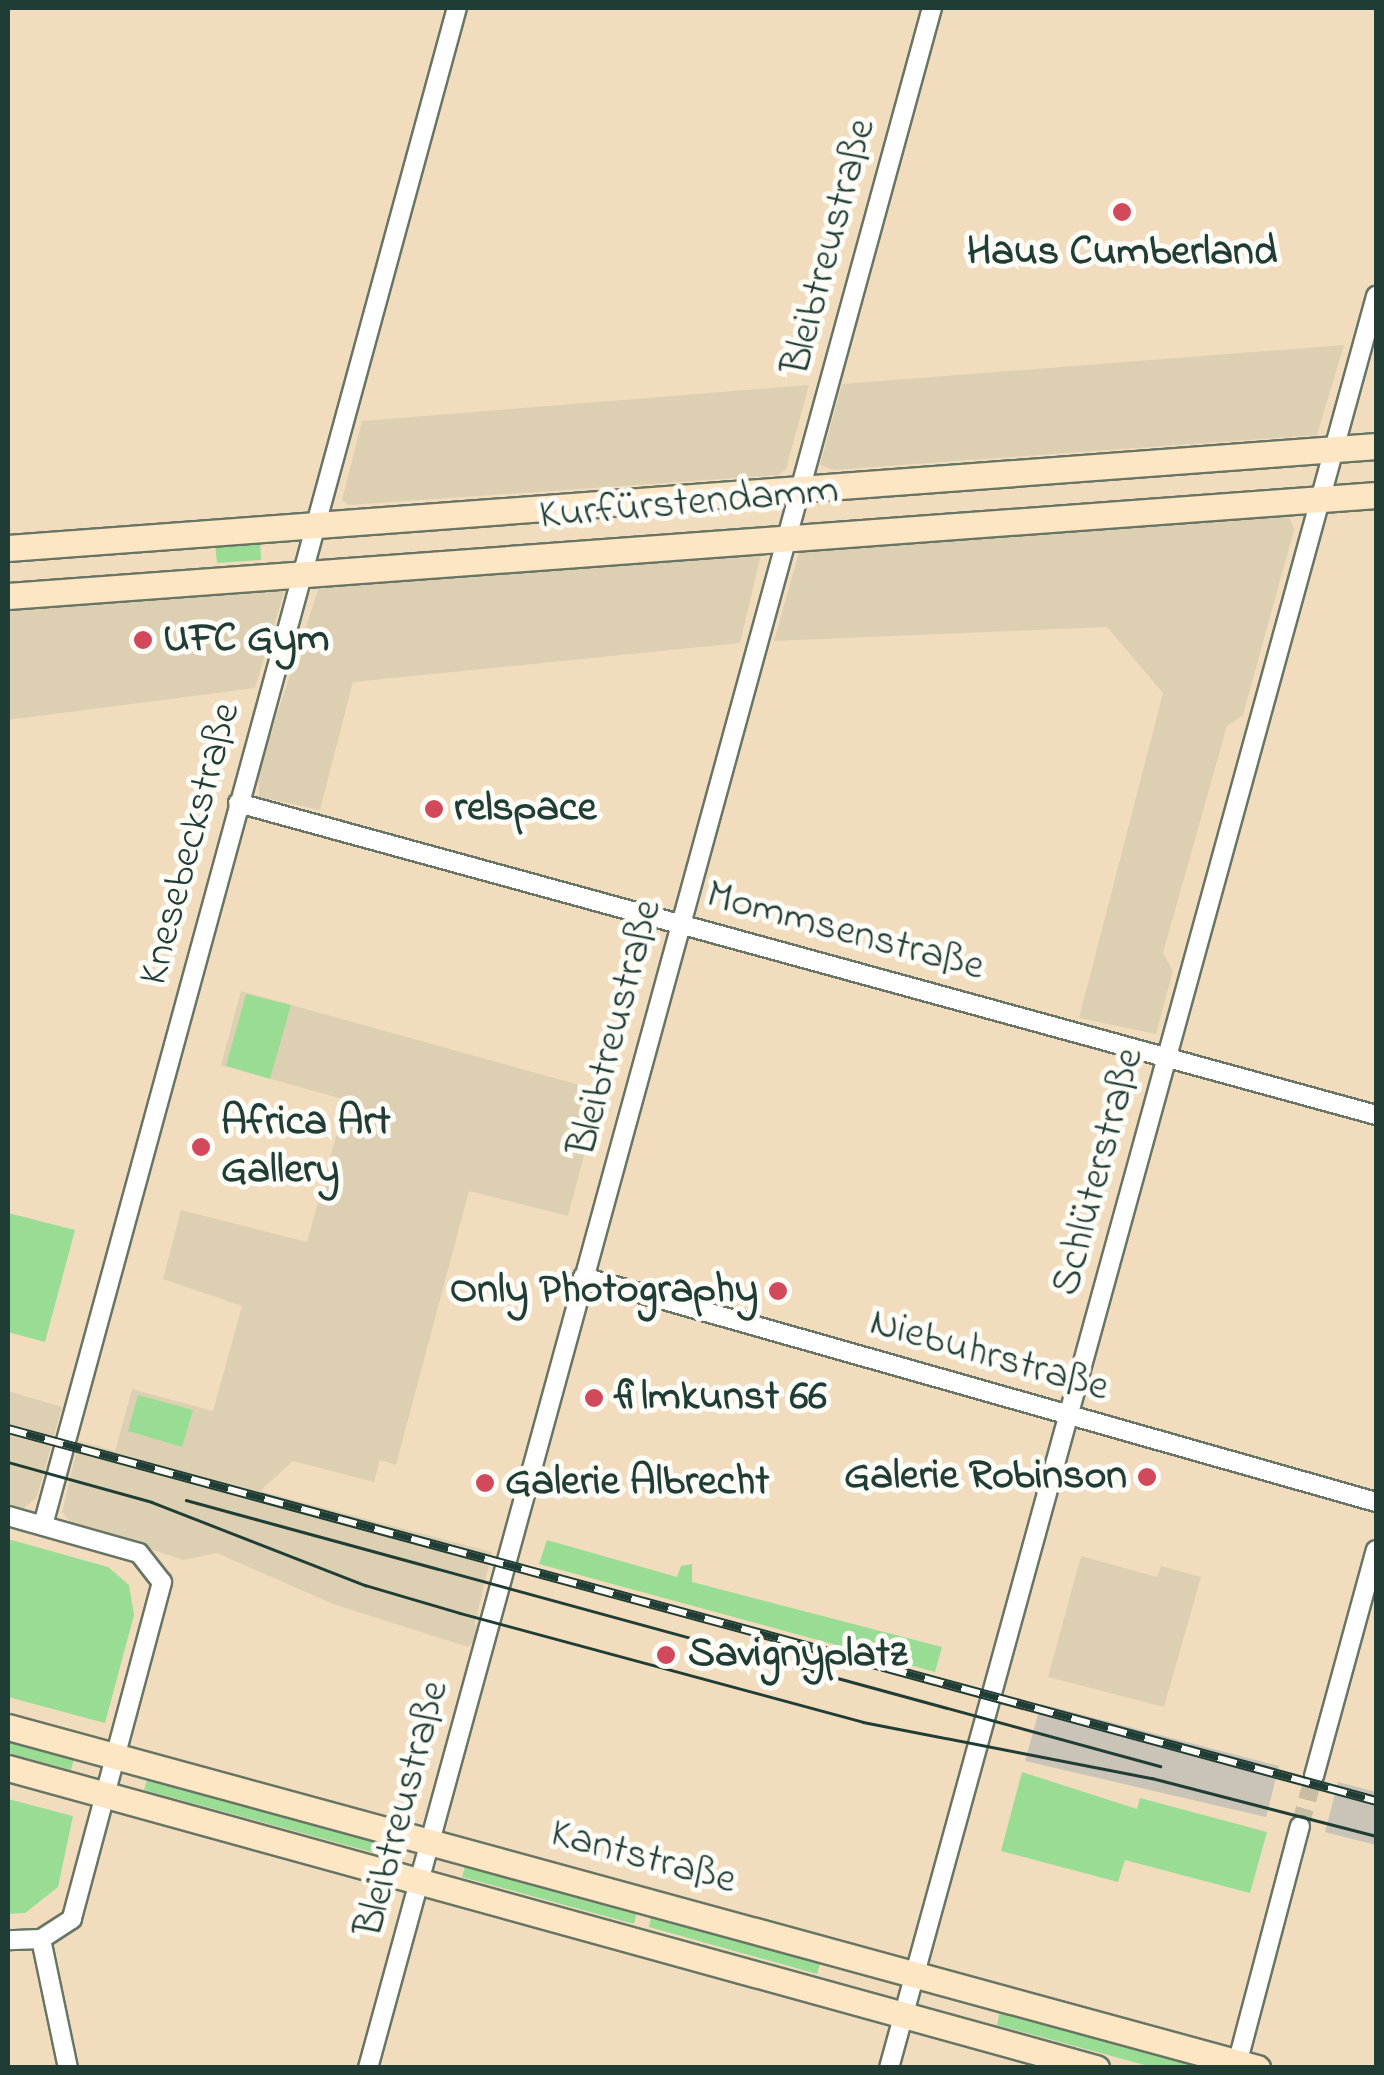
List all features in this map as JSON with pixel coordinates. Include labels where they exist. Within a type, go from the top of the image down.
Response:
[{"type":"main road","name":"Kurfürstendamm","points":[[8,548],[1376,446]]},
{"type":"main road","name":"Kurfürstendamm","points":[[8,596],[1376,495]]},
{"type":"main road","name":"Kantstraße","points":[[8,1727],[1244,2065]]},
{"type":"main road","name":"Kantstraße","points":[[8,1768],[1096,2068]]},
{"type":"street","name":"Knesebeckstraße","points":[[43,1526],[456,8]]},
{"type":"street","name":"Bleibtreustraße","points":[[368,2068],[932,8]]},
{"type":"street","name":"Schlüterstraße","points":[[889,2068],[1376,296]]},
{"type":"street","name":"Mommsenstraße","points":[[238,803],[1376,1115]]},
{"type":"street","name":"Niebuhrstraße","points":[[583,1277],[1376,1502]]},
{"type":"street","points":[[8,1516],[139,1553],[161,1573],[118,1756],[72,1919],[41,1939],[8,1940]]},
{"type":"street","points":[[1314,1776],[1376,1550]]},
{"type":"street","points":[[1244,2065],[1300,1826]]},
{"type":"street","points":[[41,1939],[68,2068]]},
{"type":"shaded area","points":[[1344,345],[1317,435],[833,470],[820,465],[842,384]]},
{"type":"shaded area","points":[[809,385],[786,469],[778,475],[349,505],[342,500],[362,421]]},
{"type":"shaded area","points":[[1273,515],[1290,518],[1294,530],[1243,715],[1227,726],[1163,953],[1173,971],[1156,1034],[1079,1018],[1163,693],[1107,627],[774,641],[799,552]]},
{"type":"shaded area","points":[[761,555],[740,643],[353,682],[320,810],[259,797],[258,772],[320,584]]},
{"type":"shaded area","points":[[279,587],[284,593],[255,688],[8,720],[8,609]]},
{"type":"shaded area","points":[[241,991],[601,1091],[568,1216],[469,1191],[396,1465],[380,1460],[374,1482],[293,1461],[260,1491],[492,1552],[475,1623],[478,1637],[468,1647],[333,1604],[217,1553],[183,1560],[71,1523],[62,1512],[79,1441],[115,1451],[132,1389],[213,1411],[242,1306],[163,1279],[181,1210],[307,1242],[346,1100],[221,1065]]},
{"type":"shaded area","points":[[8,1391],[62,1407],[37,1497],[23,1509],[8,1506]]},
{"type":"shaded area","points":[[1081,1556],[1157,1577],[1161,1566],[1201,1577],[1164,1707],[1048,1677]]},
{"type":"shaded area","points":[[1041,1704],[1279,1766],[1266,1817],[1025,1761]]},
{"type":"shaded area","points":[[1338,1782],[1376,1792],[1376,1845],[1325,1832]]},
{"type":"green space","points":[[260,541],[261,560],[217,563],[215,543]]},
{"type":"green space","points":[[246,994],[291,1005],[270,1079],[226,1066]]},
{"type":"green space","points":[[8,1213],[75,1230],[45,1342],[8,1332]]},
{"type":"green space","points":[[138,1395],[193,1410],[182,1447],[128,1431]]},
{"type":"green space","points":[[8,1539],[108,1567],[129,1585],[134,1615],[105,1723],[8,1697]]},
{"type":"green space","points":[[547,1540],[677,1577],[681,1566],[692,1564],[692,1582],[942,1647],[935,1672],[539,1564]]},
{"type":"green space","points":[[8,1741],[74,1759],[71,1770],[8,1753]]},
{"type":"green space","points":[[1022,1772],[1137,1809],[1140,1798],[1267,1832],[1250,1893],[1125,1860],[1118,1882],[1001,1851]]},
{"type":"green space","points":[[147,1780],[389,1846],[386,1856],[144,1790]]},
{"type":"green space","points":[[8,1799],[73,1816],[58,1887],[25,1913],[8,1914]]},
{"type":"green space","points":[[465,1866],[637,1912],[634,1924],[462,1877]]},
{"type":"green space","points":[[651,1916],[821,1960],[817,1974],[649,1927]]},
{"type":"green space","points":[[1000,2011],[1203,2067],[1152,2067],[997,2025]]},
{"type":"tunnel","points":[[1300,1826],[1314,1776]]},
{"type":"tram line","points":[[8,1462],[152,1502],[365,1585],[460,1613],[863,1722],[1152,1778],[1376,1836]]},
{"type":"tram line","points":[[186,1500],[1160,1766]]},
{"type":"railway","points":[[8,1429],[1376,1801]]},
{"type":"place","name":"Haus Cumberland","points":[[1122,212]]},
{"type":"place","name":"UFC Gym","points":[[143,640]]},
{"type":"place","name":"re|space","points":[[434,809]]},
{"type":"place","name":"Africa Art Gallery","points":[[201,1147]]},
{"type":"place","name":"Only Photography","points":[[778,1291]]},
{"type":"place","name":"filmkunst 66","points":[[594,1398]]},
{"type":"place","name":"Galerie Robinson","points":[[1147,1477]]},
{"type":"place","name":"Galerie Albrecht","points":[[485,1483]]},
{"type":"place","name":"Savignyplatz","points":[[666,1655]]}]
